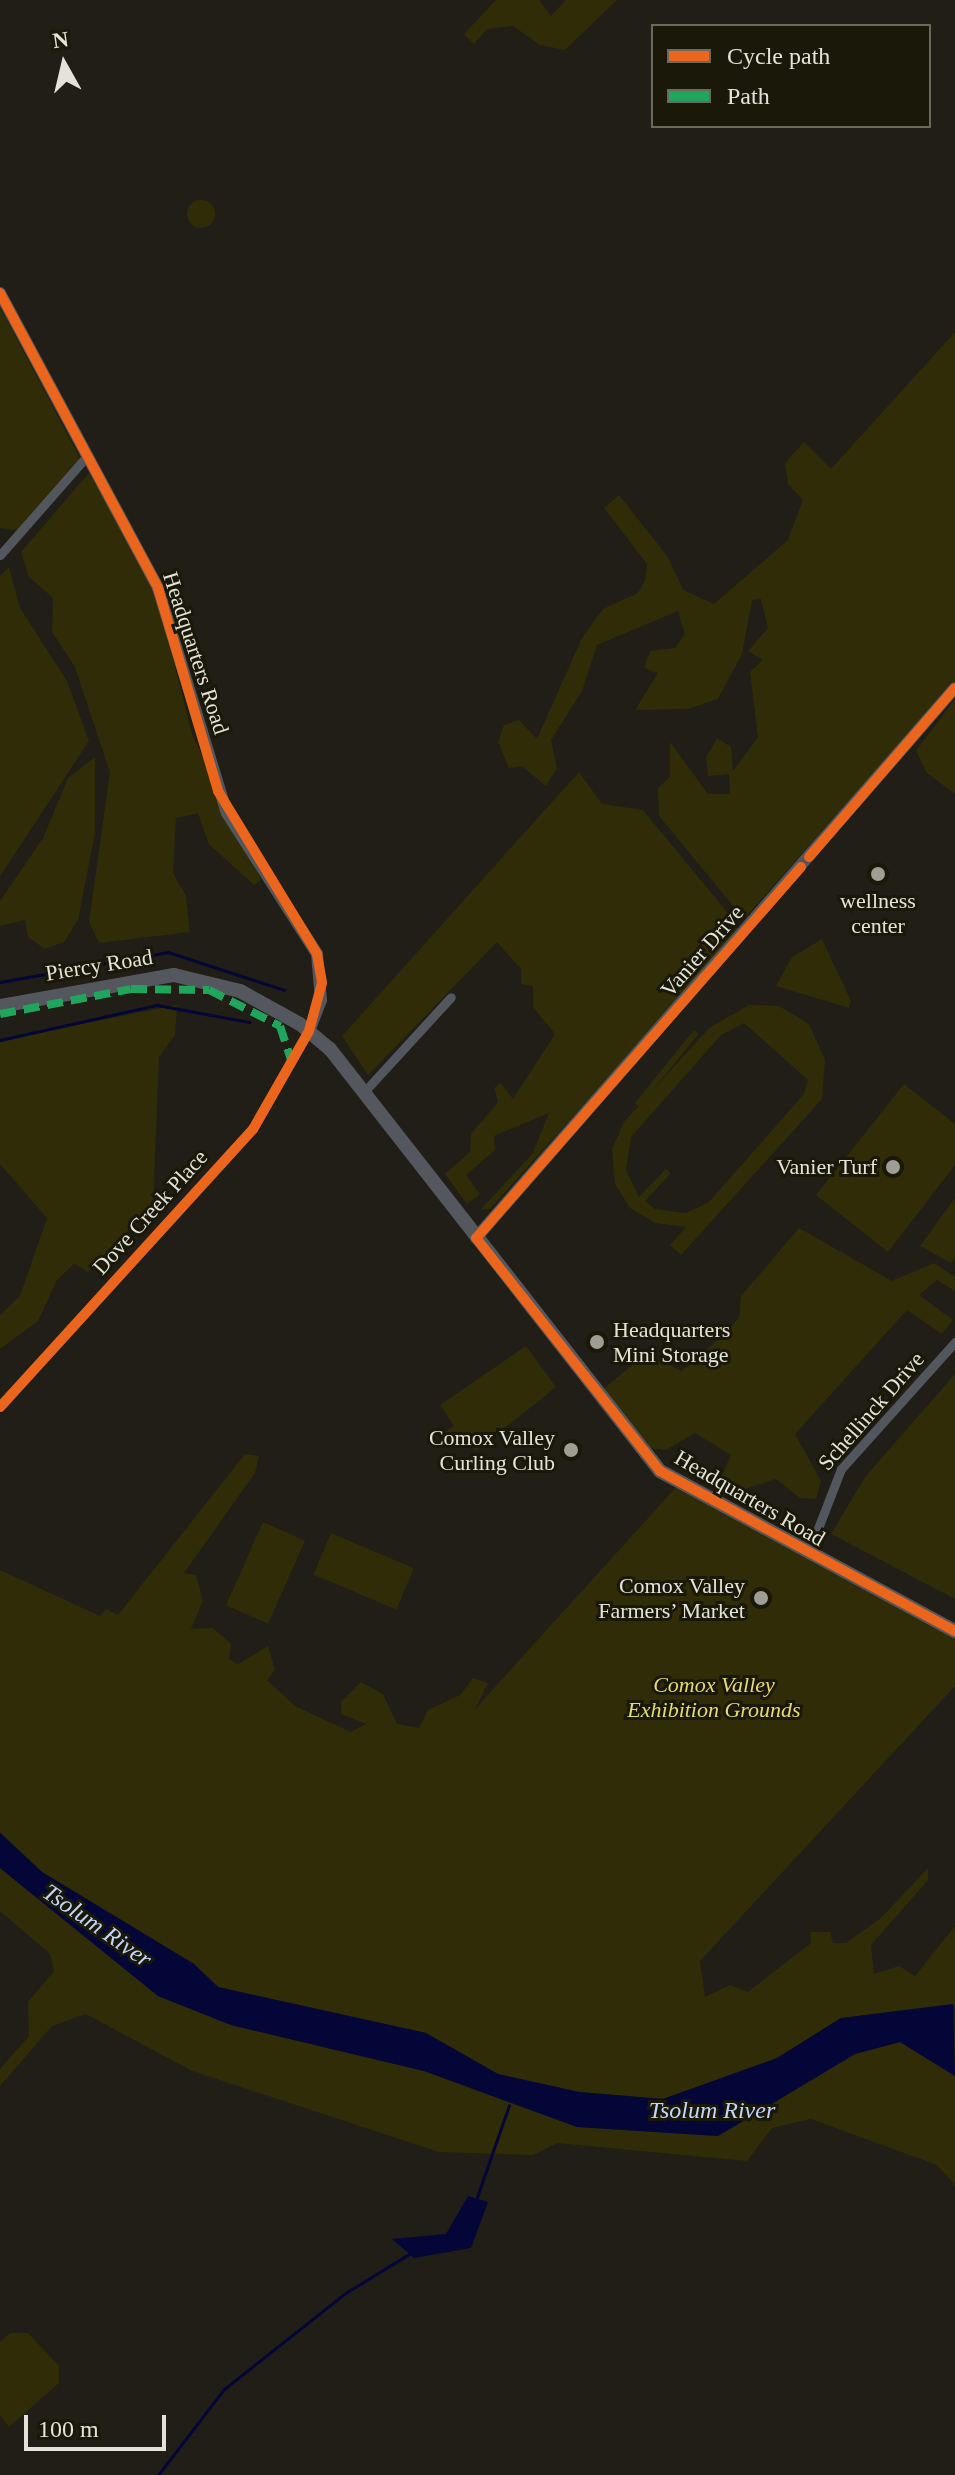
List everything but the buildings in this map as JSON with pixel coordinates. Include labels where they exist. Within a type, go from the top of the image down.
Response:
[{"type":"main road","name":"Piercy Road","points":[[0,1006],[174,975],[240,991],[309,1031],[330,1049]]},
{"type":"main road","name":"Headquarters Road","points":[[330,1049],[660,1471],[955,1631]]},
{"type":"street","name":"Headquarters Road","points":[[0,293],[158,588],[227,813],[317,954],[321,1000],[309,1031]]},
{"type":"street","points":[[0,555],[87,456]]},
{"type":"street","name":"Vanier Drive","points":[[476,1238],[955,688]]},
{"type":"street","points":[[363,1093],[451,997]]},
{"type":"street","name":"Dove Creek Place","points":[[0,1407],[253,1129],[309,1031]]},
{"type":"street","name":"Schellinck Drive","points":[[808,1554],[841,1469],[955,1342]]},
{"type":"green space","points":[[496,0],[539,0],[551,16],[566,0],[617,0],[565,50],[540,45],[513,26],[487,29],[474,44],[464,34]]},
{"type":"green space","points":[[201,200],[211,204],[215,214],[211,224],[201,228],[191,224],[187,214],[191,204]]},
{"type":"green space","points":[[0,307],[80,458],[17,530],[0,528]]},
{"type":"green space","points":[[955,332],[955,681],[744,919],[659,816],[658,788],[670,777],[670,742],[708,794],[730,794],[729,774],[708,776],[706,758],[717,738],[731,747],[733,771],[758,737],[750,672],[763,660],[748,651],[768,628],[761,599],[752,600],[742,654],[718,699],[688,709],[635,710],[658,673],[644,668],[650,651],[675,648],[685,634],[678,611],[597,645],[582,691],[551,740],[557,768],[546,786],[522,766],[509,768],[498,742],[504,725],[519,720],[537,739],[582,638],[603,609],[638,593],[645,580],[647,564],[604,508],[619,495],[668,557],[683,590],[714,604],[788,540],[803,500],[788,484],[785,463],[804,442],[831,469]]},
{"type":"green space","points":[[89,473],[152,576],[192,734],[261,880],[254,885],[209,844],[198,813],[176,818],[173,873],[186,896],[190,932],[99,943],[89,922],[110,772],[75,667],[52,632],[53,598],[29,577],[21,552]]},
{"type":"green space","points":[[9,567],[20,608],[67,681],[89,741],[0,876],[0,576]]},
{"type":"green space","points":[[955,699],[955,794],[927,773],[916,751]]},
{"type":"green space","points":[[95,757],[95,833],[78,920],[64,942],[45,949],[28,937],[25,920],[0,926],[0,901],[43,838],[68,778]]},
{"type":"green space","points":[[579,772],[602,804],[643,810],[741,929],[490,1209],[481,1209],[533,1153],[549,1113],[494,1136],[495,1150],[466,1175],[480,1194],[467,1204],[445,1174],[470,1152],[471,1134],[498,1102],[494,1088],[501,1083],[513,1099],[555,1034],[533,1007],[533,986],[521,984],[521,969],[497,942],[368,1075],[342,1036]]},
{"type":"green space","points":[[822,939],[851,1001],[849,1008],[776,986],[792,957]]},
{"type":"green space","points":[[177,1005],[175,1035],[159,1057],[153,1205],[88,1272],[74,1264],[57,1280],[38,1321],[0,1349],[0,1315],[20,1296],[47,1218],[0,1164],[0,1040]]},
{"type":"green space","points":[[749,1005],[779,1006],[809,1024],[825,1060],[822,1099],[681,1255],[670,1245],[686,1227],[655,1223],[630,1208],[615,1184],[612,1149],[624,1122],[709,1028]],"holes":[[[744,1023],[808,1080],[804,1094],[709,1202],[686,1213],[655,1209],[645,1201],[671,1173],[666,1169],[639,1197],[626,1170],[631,1137],[721,1035]]]},
{"type":"green space","points":[[694,1030],[699,1034],[640,1107],[635,1103]]},
{"type":"green space","name":"Vanier Turf","points":[[904,1084],[955,1124],[955,1165],[888,1252],[816,1195]]},
{"type":"green space","points":[[955,1198],[955,1257],[951,1263],[920,1246]]},
{"type":"green space","points":[[799,1228],[892,1281],[934,1263],[955,1277],[955,1291],[937,1280],[919,1295],[953,1320],[942,1334],[907,1310],[795,1434],[821,1481],[816,1499],[800,1498],[776,1479],[724,1496],[716,1487],[731,1455],[695,1433],[666,1450],[648,1448],[602,1390],[647,1353],[681,1371],[698,1359],[739,1318],[741,1296]]},
{"type":"green space","points":[[526,1346],[556,1387],[476,1451],[460,1435],[449,1441],[442,1434],[454,1426],[440,1405]]},
{"type":"green space","points":[[955,1374],[955,1599],[831,1534],[865,1477]]},
{"type":"green space","name":"Comox Valley Exhibition Grounds","points":[[245,1454],[259,1456],[255,1473],[184,1573],[196,1575],[203,1601],[191,1629],[213,1628],[231,1644],[229,1659],[238,1664],[268,1646],[275,1670],[267,1680],[295,1706],[351,1732],[366,1724],[341,1714],[341,1702],[361,1682],[383,1694],[397,1724],[419,1728],[428,1710],[460,1695],[473,1678],[488,1683],[475,1709],[679,1484],[955,1631],[955,1686],[700,1961],[705,1997],[730,1985],[748,1992],[811,1943],[810,1932],[830,1932],[833,1943],[846,1943],[881,1918],[928,1868],[928,1880],[871,1945],[874,1974],[899,1966],[915,1976],[955,1926],[955,2005],[841,2018],[777,2058],[663,2099],[579,2092],[498,2074],[426,2033],[218,1987],[194,1964],[42,1872],[0,1832],[0,1570],[100,1616],[106,1609],[118,1615]]},
{"type":"green space","points":[[263,1522],[305,1541],[268,1624],[226,1605]]},
{"type":"green space","points":[[331,1533],[414,1568],[396,1610],[313,1574]]},
{"type":"green space","points":[[0,1868],[158,1996],[231,2025],[424,2071],[577,2127],[718,2136],[855,2054],[900,2042],[955,2076],[955,2185],[937,2165],[811,2119],[772,2128],[747,2161],[557,2143],[533,2155],[439,2152],[192,2071],[86,2014],[52,2026],[0,2086],[0,2069],[29,2036],[28,2002],[54,1971],[50,1954],[0,1911]]},
{"type":"green space","points":[[10,2333],[28,2333],[59,2366],[59,2383],[9,2427],[0,2415],[0,2342]]},
{"type":"water","name":"Tsolum River","points":[[0,1833],[42,1872],[194,1964],[218,1987],[426,2033],[498,2074],[579,2092],[663,2099],[777,2058],[841,2018],[953,2004],[955,2076],[900,2042],[855,2054],[718,2136],[577,2127],[424,2071],[231,2025],[158,1996],[0,1868]]},
{"type":"water","points":[[468,2196],[488,2202],[471,2248],[414,2258],[392,2239],[446,2234]]},
{"type":"waterway","points":[[0,982],[168,952],[284,990]]},
{"type":"waterway","points":[[0,1040],[157,1005],[249,1022]]},
{"type":"waterway","points":[[477,2197],[509,2105]]},
{"type":"waterway","points":[[158,2475],[224,2389],[347,2292],[409,2254]]},
{"type":"marked path","points":[[0,1014],[131,989],[209,990],[280,1026],[291,1059]]},
{"type":"cycle path","points":[[0,293],[158,588],[218,791],[317,954],[322,983],[309,1031],[253,1129],[0,1407]]},
{"type":"cycle path","points":[[809,857],[955,688]]},
{"type":"cycle path","points":[[801,867],[476,1238],[660,1471],[955,1631]]},
{"type":"place","name":"wellness center","points":[[878,874]]},
{"type":"place","name":"Vanier Turf","points":[[893,1167]]},
{"type":"place","name":"Headquarters Mini Storage","points":[[597,1342]]},
{"type":"place","name":"Comox Valley Curling Club","points":[[571,1450]]},
{"type":"place","name":"Comox Valley Farmers’ Market","points":[[761,1598]]}]
